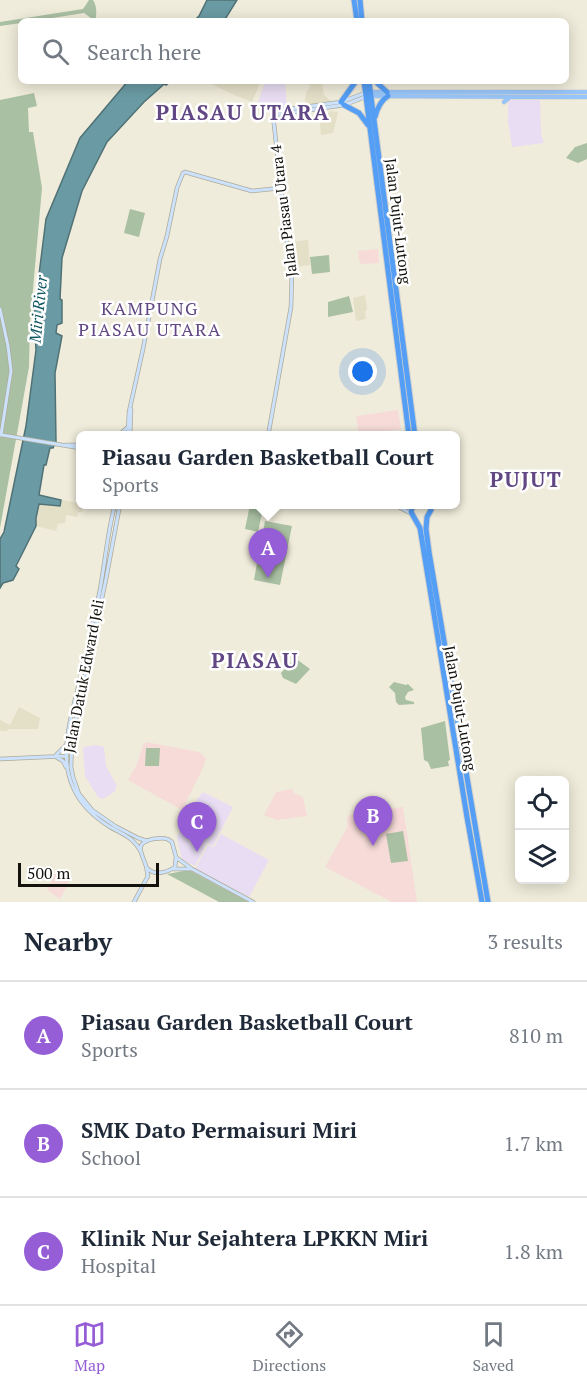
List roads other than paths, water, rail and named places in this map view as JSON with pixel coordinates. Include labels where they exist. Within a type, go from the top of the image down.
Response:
[{"type":"highway","points":[[354,0],[357,18]]},
{"type":"highway","points":[[360,0],[362,18]]},
{"type":"highway","points":[[354,84],[342,103],[359,113],[370,129]]},
{"type":"highway","name":"Jalan Pujut-Lutong","points":[[365,84],[375,120],[414,431]]},
{"type":"highway","name":"Jalan Pujut-Lutong","points":[[369,84],[370,129],[408,431]]},
{"type":"highway","points":[[375,120],[380,104],[387,94],[378,84]]},
{"type":"highway","name":"Jalan Pujut-Lutong","points":[[412,509],[411,512],[420,528],[482,902]]},
{"type":"highway","name":"Jalan Pujut-Lutong","points":[[431,509],[426,529],[431,568],[488,902]]},
{"type":"highway","points":[[415,516],[422,519],[428,517]]},
{"type":"main road","points":[[475,92],[499,93],[502,96]]},
{"type":"main road","points":[[387,94],[587,92]]},
{"type":"main road","points":[[368,94],[587,97]]},
{"type":"main road","points":[[504,102],[510,96]]},
{"type":"street","points":[[274,113],[342,103],[368,94]]},
{"type":"street","points":[[274,113],[290,111]]},
{"type":"street","name":"Jalan Piasau Utara 4","points":[[269,431],[292,297],[292,266],[287,242],[274,113]]},
{"type":"street","points":[[129,431],[131,408],[160,259],[182,176],[185,172],[252,191],[281,188]]},
{"type":"street","points":[[0,309],[11,362],[2,435]]},
{"type":"street","points":[[128,431],[131,408]]},
{"type":"street","points":[[2,435],[4,415]]},
{"type":"street","points":[[123,431],[128,427]]},
{"type":"street","points":[[2,435],[76,446]]},
{"type":"street","name":"Jalan Datuk Edward Jeli","points":[[114,509],[99,592],[72,715],[67,744],[67,769],[73,789],[83,804],[99,819],[130,838],[141,852]]},
{"type":"street","name":"Jalan Datuk Edward Jeli","points":[[119,509],[74,728],[71,760],[76,787],[92,810],[115,826],[147,840]]},
{"type":"street","points":[[402,509],[415,516]]},
{"type":"street","points":[[109,537],[114,531]]},
{"type":"street","points":[[54,756],[67,744]]},
{"type":"street","points":[[66,756],[71,750]]},
{"type":"street","points":[[54,756],[63,761],[67,769]]},
{"type":"street","points":[[0,759],[66,756],[71,760]]},
{"type":"street","points":[[134,902],[148,876],[141,852],[141,847],[147,840],[165,838],[172,842],[176,864],[171,869]]},
{"type":"street","points":[[176,857],[192,869],[253,902]]},
{"type":"street","points":[[147,868],[157,873]]},
{"type":"street","points":[[148,876],[171,869],[192,869]]},
{"type":"water","points":[[207,0],[237,0],[226,18],[197,18]]},
{"type":"water","name":"Miri River","points":[[125,84],[164,84],[107,142],[82,191],[62,258],[60,299],[62,300],[62,323],[57,325],[56,333],[62,336],[55,373],[56,442],[53,448],[50,448],[46,465],[44,465],[39,495],[61,500],[60,506],[39,504],[36,526],[16,566],[19,569],[13,580],[3,583],[0,588],[0,539],[4,532],[26,426],[36,350],[34,314],[46,219],[80,138]]},
{"type":"place","name":"Piasau Garden Basketball Court","points":[[268,578]]},
{"type":"place","name":"SMK Dato Permaisuri Miri","points":[[373,846]]},
{"type":"place","name":"Klinik Nur Sejahtera LPKKN Miri","points":[[197,852]]},
{"type":"district","name":"PIASAU UTARA","points":[[243,112]]},
{"type":"district","name":"KAMPUNG PIASAU UTARA","points":[[150,318]]},
{"type":"district","name":"PUJUT","points":[[526,479]]},
{"type":"district","name":"PIASAU","points":[[255,660]]}]
